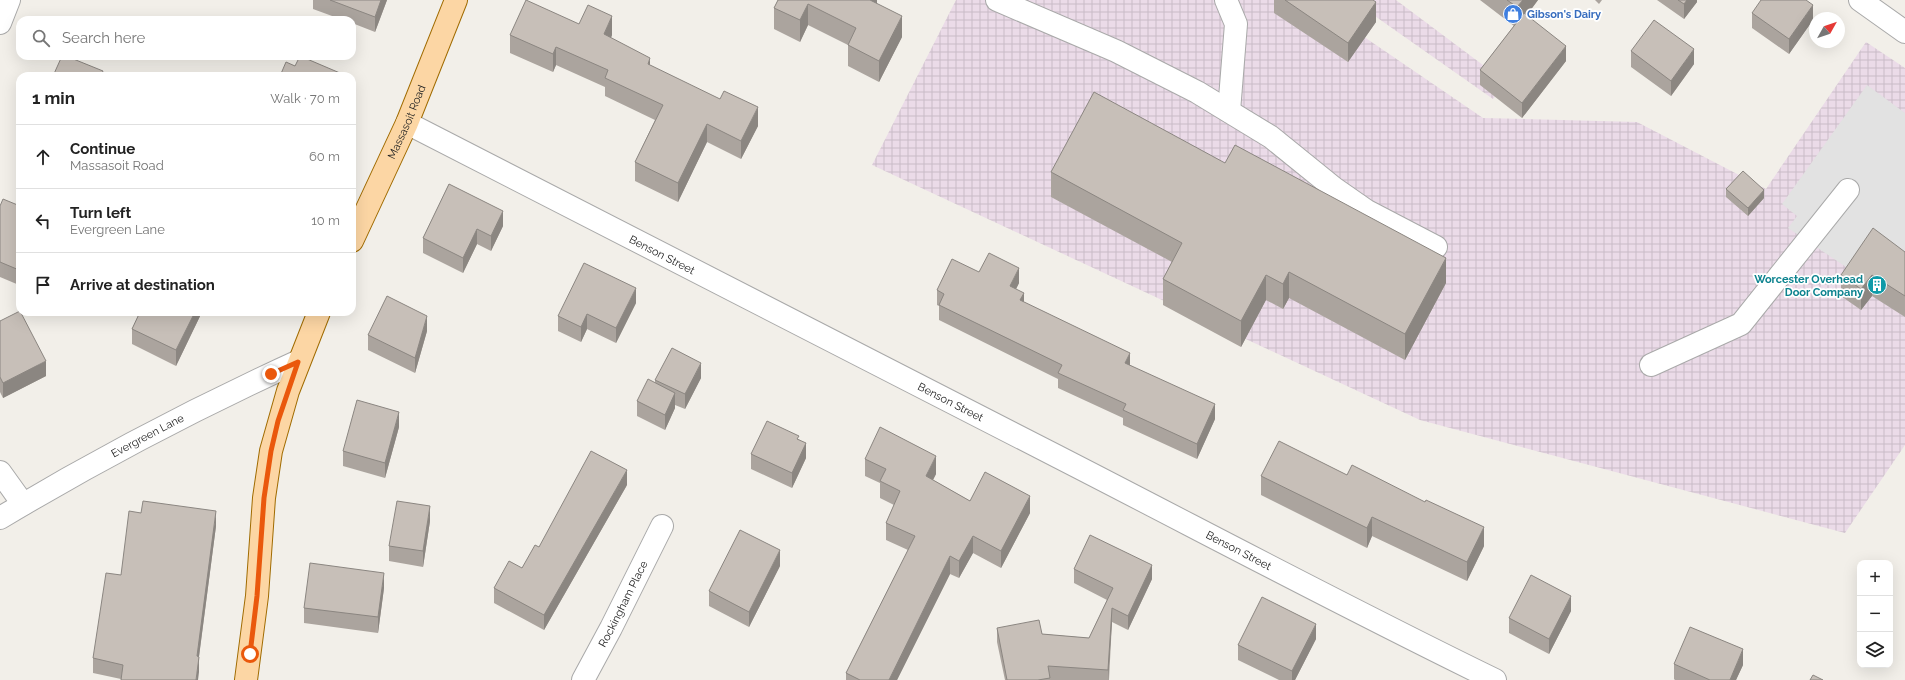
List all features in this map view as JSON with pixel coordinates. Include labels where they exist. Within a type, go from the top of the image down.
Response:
[{"type":"main road","name":"Massasoit Road","points":[[356,232],[407,123],[456,0]]},
{"type":"main road","points":[[246,680],[257,596],[264,498],[271,451],[278,421],[298,362],[317,316]]},
{"type":"street","points":[[0,23],[9,0]]},
{"type":"street","points":[[997,0],[1159,72],[1229,110],[1271,137],[1334,188],[1367,211],[1436,248]]},
{"type":"street","points":[[1226,0],[1236,24],[1229,110]]},
{"type":"street","points":[[1860,0],[1905,32]]},
{"type":"street","name":"Benson Street","points":[[407,123],[594,221],[808,328],[1380,624],[1495,680]]},
{"type":"street","points":[[1651,365],[1741,324],[1848,190]]},
{"type":"street","name":"Evergreen Lane","points":[[0,518],[101,460],[176,420],[298,362]]},
{"type":"street","points":[[0,472],[23,504]]},
{"type":"street","name":"Rockingham Place","points":[[583,680],[615,622],[662,526]]},
{"type":"shaded area","points":[[956,0],[1310,0],[1483,118],[1637,122],[1766,189],[1866,42],[1905,68],[1905,445],[1845,533],[1420,420],[872,165]]},
{"type":"shaded area","points":[[1352,0],[1396,0],[1507,83],[1493,99]]},
{"type":"shaded area","points":[[1867,85],[1905,113],[1905,270],[1849,269],[1788,228],[1797,216],[1782,204]]},
{"type":"building","points":[[330,0],[381,0],[375,17]]},
{"type":"building","points":[[526,0],[579,24],[588,5],[612,16],[604,34],[650,58],[648,64],[720,99],[724,91],[758,107],[741,141],[707,124],[678,183],[635,162],[663,105],[605,78],[608,70],[556,47],[553,54],[510,35]]},
{"type":"building","points":[[778,0],[870,0],[902,16],[879,61],[848,45],[856,28],[808,4],[800,20],[774,8]]},
{"type":"building","points":[[1285,0],[1373,0],[1376,2],[1348,43]]},
{"type":"building","points":[[1507,0],[1523,0],[1517,7]]},
{"type":"building","points":[[1678,0],[1687,0],[1684,4]]},
{"type":"building","points":[[1761,0],[1806,0],[1813,5],[1789,39],[1752,13]]},
{"type":"building","points":[[1524,13],[1566,46],[1522,103],[1480,70]]},
{"type":"building","points":[[1654,20],[1694,49],[1671,81],[1631,51]]},
{"type":"building","points":[[60,60],[76,60],[103,71],[103,72],[55,72]]},
{"type":"building","points":[[298,60],[309,60],[338,72],[282,72],[286,62],[295,66]]},
{"type":"building","points":[[1094,92],[1225,163],[1235,145],[1446,258],[1405,334],[1289,272],[1283,284],[1266,275],[1241,321],[1163,279],[1182,243],[1051,172]]},
{"type":"building","points":[[1743,171],[1764,190],[1748,208],[1726,189]]},
{"type":"building","points":[[449,184],[503,211],[491,236],[477,229],[463,258],[423,238]]},
{"type":"building","points":[[3,199],[16,204],[16,269],[0,262],[0,206]]},
{"type":"building","points":[[1873,228],[1905,252],[1905,296],[1872,275],[1861,289],[1841,275]]},
{"type":"building","points":[[989,253],[1019,268],[1010,286],[1024,293],[1020,300],[1130,353],[1125,363],[1215,404],[1197,444],[1123,410],[1126,404],[1058,373],[1062,365],[939,305],[944,294],[937,290],[952,259],[979,272]]},
{"type":"building","points":[[584,263],[636,288],[616,328],[587,314],[581,327],[558,316]]},
{"type":"building","points":[[387,296],[427,316],[415,358],[368,335]]},
{"type":"building","points":[[16,313],[16,316],[23,316],[46,361],[3,383],[0,377],[0,321]]},
{"type":"building","points":[[138,316],[193,316],[176,350],[132,329]]},
{"type":"building","points":[[672,348],[701,363],[685,394],[655,380]]},
{"type":"building","points":[[648,379],[675,393],[665,415],[637,401]]},
{"type":"building","points":[[357,400],[399,412],[385,463],[343,451]]},
{"type":"building","points":[[767,421],[799,436],[797,439],[806,443],[792,473],[751,454]]},
{"type":"building","points":[[880,427],[936,456],[926,476],[970,501],[985,472],[1030,496],[1001,551],[973,536],[959,561],[950,556],[889,680],[860,680],[846,673],[915,536],[886,523],[900,491],[880,481],[886,469],[865,459]]},
{"type":"building","points":[[1279,441],[1347,475],[1352,465],[1425,502],[1426,500],[1484,527],[1467,562],[1372,517],[1367,528],[1261,476]]},
{"type":"building","points":[[591,451],[627,470],[544,615],[494,588],[509,561],[522,568],[535,545],[539,547]]},
{"type":"building","points":[[143,501],[216,511],[197,656],[199,657],[196,680],[121,680],[123,665],[93,658],[106,573],[121,575],[129,511],[141,513]]},
{"type":"building","points":[[397,501],[430,506],[423,551],[389,546]]},
{"type":"building","points":[[740,530],[780,550],[749,612],[709,591]]},
{"type":"building","points":[[1090,535],[1152,565],[1128,616],[1112,608],[1108,670],[1048,666],[1050,678],[1038,680],[1007,680],[997,628],[1039,620],[1042,634],[1089,638],[1113,588],[1074,569]]},
{"type":"building","points":[[310,563],[384,573],[378,617],[304,608]]},
{"type":"building","points":[[1531,575],[1571,596],[1549,639],[1509,618]]},
{"type":"building","points":[[1262,597],[1316,624],[1292,671],[1238,645]]},
{"type":"building","points":[[1690,627],[1743,649],[1730,680],[1710,680],[1674,664]]},
{"type":"building","points":[[1813,675],[1823,680],[1810,680]]},
{"type":"place","name":"Gibson's Dairy","points":[[1513,14]]},
{"type":"place","name":"Worcester Overhead Door Company","points":[[1877,285]]},
{"type":"route","points":[[250,654],[257,596],[264,498],[271,451],[278,421],[298,362],[271,374]]}]
